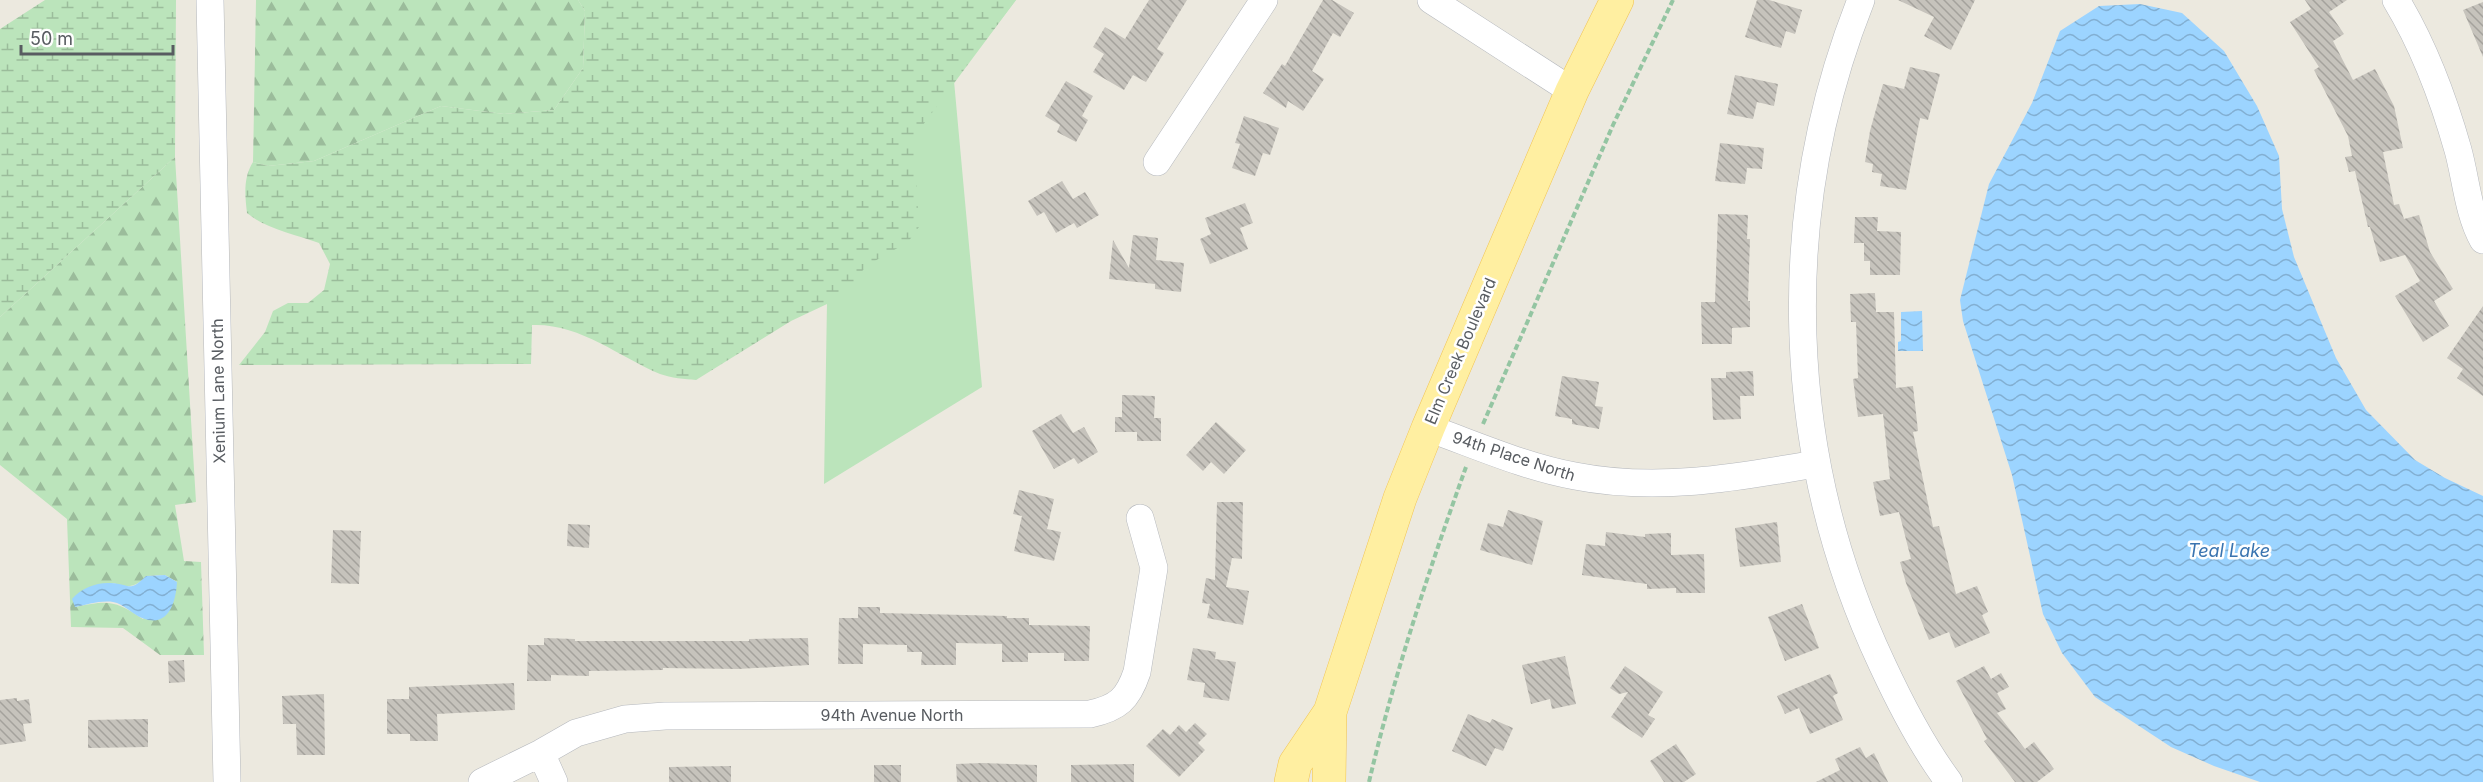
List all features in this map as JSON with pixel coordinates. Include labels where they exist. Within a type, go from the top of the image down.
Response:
[{"type":"main road","name":"Elm Creek Boulevard","points":[[1291,782],[1294,764],[1330,712],[1400,498],[1428,428],[1572,92],[1617,0]]},
{"type":"main road","name":"Elm Creek Boulevard","points":[[1329,782],[1330,712]]},
{"type":"street","name":"Xenium Lane North","points":[[210,0],[227,782]]},
{"type":"street","points":[[1157,162],[1264,0]]},
{"type":"street","points":[[1431,0],[1572,92]]},
{"type":"street","points":[[1861,0],[1830,90],[1815,159],[1805,229],[1802,340],[1804,382],[1815,464],[1837,548],[1864,627],[1900,704],[1948,782]]},
{"type":"street","points":[[2396,0],[2416,34],[2441,93],[2471,205],[2483,240]]},
{"type":"street","name":"94th Place North","points":[[1428,428],[1519,461],[1574,476],[1630,483],[1684,484],[1738,478],[1815,464]]},
{"type":"street","name":"94th Avenue North","points":[[483,782],[542,753],[576,733],[600,724],[635,718],[1090,714],[1108,710],[1121,701],[1132,688],[1137,672],[1154,568],[1140,518]]},
{"type":"street","points":[[542,753],[554,782]]},
{"type":"path","points":[[1369,782],[1380,735],[1426,579],[1475,444],[1613,125],[1673,0]]},
{"type":"green space","points":[[45,0],[176,0],[175,157],[0,317],[0,29]]},
{"type":"green space","points":[[256,0],[578,0],[585,11],[583,68],[554,110],[504,114],[441,106],[314,161],[268,166],[253,162]]},
{"type":"green space","points":[[578,0],[1016,0],[914,137],[919,227],[908,242],[866,266],[844,296],[791,321],[696,380],[660,374],[598,342],[566,329],[532,325],[531,364],[239,365],[265,332],[273,311],[288,303],[308,303],[324,290],[330,264],[319,243],[272,227],[247,213],[246,180],[253,162],[268,166],[314,161],[441,106],[504,114],[554,110],[583,68],[585,11]]},
{"type":"green space","points":[[832,0],[1016,0],[954,81],[982,387],[824,484]]},
{"type":"green space","points":[[175,157],[196,502],[175,505],[184,561],[201,562],[204,655],[160,655],[123,628],[71,627],[67,519],[0,465],[0,317]],"holes":[[[165,575],[177,582],[143,619],[111,603],[75,607],[113,583],[131,586],[146,576]]]},
{"type":"water","name":"Teal Lake","points":[[2140,4],[2182,13],[2224,51],[2257,106],[2279,156],[2282,209],[2294,257],[2336,358],[2366,410],[2415,460],[2445,478],[2483,496],[2483,782],[2260,782],[2214,766],[2171,747],[2095,697],[2062,653],[2043,614],[2012,475],[1963,321],[1960,300],[1989,184],[2032,103],[2060,31],[2099,6]]},
{"type":"water","points":[[1922,311],[1923,351],[1898,351],[1898,342],[1901,341],[1901,312]]},
{"type":"water","points":[[165,575],[177,582],[175,597],[169,611],[159,620],[142,618],[113,602],[99,602],[75,607],[72,599],[80,592],[95,585],[111,583],[132,586],[146,576]]},
{"type":"building","points":[[1149,0],[1187,0],[1157,49],[1164,53],[1146,82],[1133,75],[1124,90],[1093,72],[1104,54],[1093,47],[1105,27],[1125,39]]},
{"type":"building","points":[[1323,0],[1332,0],[1354,13],[1340,37],[1333,33],[1312,71],[1324,79],[1303,111],[1288,101],[1286,108],[1263,93],[1282,64],[1285,66]]},
{"type":"building","points":[[1757,0],[1769,0],[1802,10],[1795,34],[1786,31],[1781,48],[1745,37]]},
{"type":"building","points":[[1898,0],[1975,0],[1951,50],[1924,36],[1934,17]]},
{"type":"building","points":[[2305,0],[2347,0],[2329,12],[2344,34],[2333,41],[2353,80],[2375,69],[2394,106],[2403,148],[2383,152],[2394,205],[2399,204],[2404,219],[2419,215],[2430,252],[2453,289],[2434,301],[2449,326],[2423,342],[2395,296],[2420,281],[2405,255],[2380,262],[2370,227],[2368,227],[2355,171],[2349,172],[2345,157],[2352,156],[2348,136],[2314,70],[2319,67],[2290,22],[2311,9]]},
{"type":"building","points":[[2483,2],[2483,57],[2463,10]]},
{"type":"building","points":[[1910,67],[1940,74],[1928,120],[1920,118],[1906,190],[1880,186],[1882,174],[1872,172],[1873,164],[1865,162],[1870,131],[1883,84],[1904,89]]},
{"type":"building","points":[[1735,75],[1778,84],[1774,106],[1757,102],[1753,119],[1727,114]]},
{"type":"building","points":[[1066,81],[1093,96],[1082,116],[1088,120],[1076,142],[1057,132],[1060,125],[1045,116]]},
{"type":"building","points":[[1244,116],[1279,128],[1270,155],[1263,153],[1255,176],[1232,168],[1240,144],[1235,143]]},
{"type":"building","points":[[1720,143],[1764,148],[1762,169],[1747,168],[1745,184],[1715,181]]},
{"type":"building","points":[[1062,181],[1073,199],[1085,192],[1099,215],[1077,228],[1074,223],[1056,233],[1044,212],[1037,216],[1028,201]]},
{"type":"building","points":[[1245,203],[1253,223],[1240,228],[1248,249],[1210,264],[1200,239],[1211,234],[1205,218]]},
{"type":"building","points":[[1718,214],[1748,215],[1750,327],[1732,328],[1732,344],[1702,344],[1701,302],[1715,302]]},
{"type":"building","points":[[1855,217],[1878,217],[1877,231],[1901,232],[1900,275],[1870,275],[1870,261],[1864,261],[1864,243],[1854,243]]},
{"type":"building","points":[[1133,235],[1158,238],[1156,260],[1184,263],[1181,292],[1155,289],[1155,284],[1109,279],[1113,240],[1129,268]]},
{"type":"building","points":[[1875,293],[1876,312],[1894,312],[1896,388],[1913,386],[1918,431],[1913,432],[1933,527],[1939,526],[1956,594],[1977,586],[1988,612],[1982,615],[1990,633],[1955,648],[1949,632],[1929,640],[1900,562],[1911,559],[1899,512],[1880,516],[1873,482],[1890,479],[1883,414],[1858,417],[1853,379],[1858,378],[1856,322],[1851,322],[1850,294]]},
{"type":"building","points":[[2483,306],[2483,396],[2457,378],[2463,369],[2447,358]]},
{"type":"building","points":[[1753,371],[1754,396],[1740,396],[1741,419],[1713,420],[1711,378],[1726,378],[1726,372]]},
{"type":"building","points":[[1562,376],[1599,382],[1595,406],[1603,407],[1599,429],[1572,424],[1572,419],[1555,416]]},
{"type":"building","points":[[1122,395],[1155,396],[1154,418],[1161,418],[1161,441],[1137,441],[1137,432],[1115,432],[1115,417],[1122,417]]},
{"type":"building","points":[[1061,414],[1073,433],[1084,427],[1098,452],[1078,464],[1074,458],[1054,469],[1032,431]]},
{"type":"building","points":[[1216,422],[1246,450],[1224,474],[1211,462],[1203,471],[1186,455]]},
{"type":"building","points":[[1019,490],[1054,499],[1047,529],[1061,532],[1054,561],[1014,551],[1022,516],[1013,514]]},
{"type":"building","points":[[1217,502],[1243,502],[1242,559],[1232,558],[1226,587],[1249,591],[1243,625],[1207,618],[1210,604],[1202,603],[1206,578],[1215,580]]},
{"type":"building","points":[[1508,510],[1543,521],[1532,565],[1480,550],[1488,523],[1503,527]]},
{"type":"building","points":[[1777,522],[1781,562],[1740,567],[1735,528]]},
{"type":"building","points":[[568,524],[590,525],[589,548],[567,546]]},
{"type":"building","points":[[333,530],[361,531],[359,584],[331,583]]},
{"type":"building","points":[[1606,532],[1645,537],[1645,534],[1671,533],[1671,555],[1704,554],[1705,593],[1676,593],[1676,588],[1647,589],[1647,584],[1582,575],[1586,544],[1605,546]]},
{"type":"building","points":[[1802,604],[1819,648],[1785,661],[1768,617]]},
{"type":"building","points":[[858,607],[880,607],[880,613],[1007,616],[1007,618],[1029,618],[1029,625],[1090,626],[1089,661],[1064,661],[1064,653],[1028,653],[1028,662],[1002,662],[1002,644],[956,643],[956,665],[921,665],[922,652],[907,652],[907,645],[863,644],[863,664],[838,664],[839,618],[858,618]]},
{"type":"building","points":[[544,638],[575,639],[575,641],[749,641],[749,639],[808,638],[809,665],[738,669],[663,668],[663,670],[589,671],[589,676],[551,675],[551,681],[527,681],[528,645],[544,645]]},
{"type":"building","points":[[1193,648],[1216,652],[1215,659],[1236,662],[1229,701],[1203,697],[1205,683],[1187,680]]},
{"type":"building","points":[[1565,656],[1576,704],[1552,709],[1550,699],[1531,704],[1522,665]]},
{"type":"building","points":[[184,660],[185,682],[169,683],[168,661]]},
{"type":"building","points":[[1625,666],[1663,692],[1648,715],[1655,719],[1642,738],[1611,717],[1628,692],[1619,694],[1610,688]]},
{"type":"building","points":[[1984,666],[1991,679],[2001,673],[2009,687],[1997,693],[2006,709],[1997,713],[2025,749],[2034,742],[2054,769],[2037,782],[2015,782],[1984,741],[1987,739],[1956,681]]},
{"type":"building","points":[[1830,674],[1838,693],[1833,696],[1843,720],[1810,734],[1799,708],[1785,714],[1777,696]]},
{"type":"building","points":[[514,683],[515,710],[437,714],[438,741],[410,741],[410,734],[387,734],[387,699],[409,699],[409,687]]},
{"type":"building","points":[[324,694],[325,755],[297,755],[296,724],[283,724],[282,696]]},
{"type":"building","points":[[17,698],[17,701],[29,699],[32,723],[23,724],[26,741],[0,745],[0,700]]},
{"type":"building","points":[[1468,714],[1490,723],[1492,719],[1513,728],[1503,751],[1495,748],[1486,766],[1452,751]]},
{"type":"building","points":[[148,719],[148,747],[88,748],[88,720]]},
{"type":"building","points":[[1195,723],[1207,734],[1198,743],[1205,750],[1179,777],[1146,746],[1163,729],[1170,735],[1179,725],[1186,732]]},
{"type":"building","points":[[1676,744],[1696,774],[1684,782],[1664,782],[1650,761]]},
{"type":"building","points":[[1860,747],[1866,758],[1874,753],[1888,782],[1816,782],[1840,770],[1835,759]]},
{"type":"building","points":[[956,764],[1037,765],[1037,782],[957,782]]},
{"type":"building","points":[[1134,764],[1134,782],[1071,782],[1071,765]]},
{"type":"building","points":[[874,765],[901,765],[901,782],[874,782]]},
{"type":"building","points":[[731,766],[731,782],[669,782],[669,767]]}]
